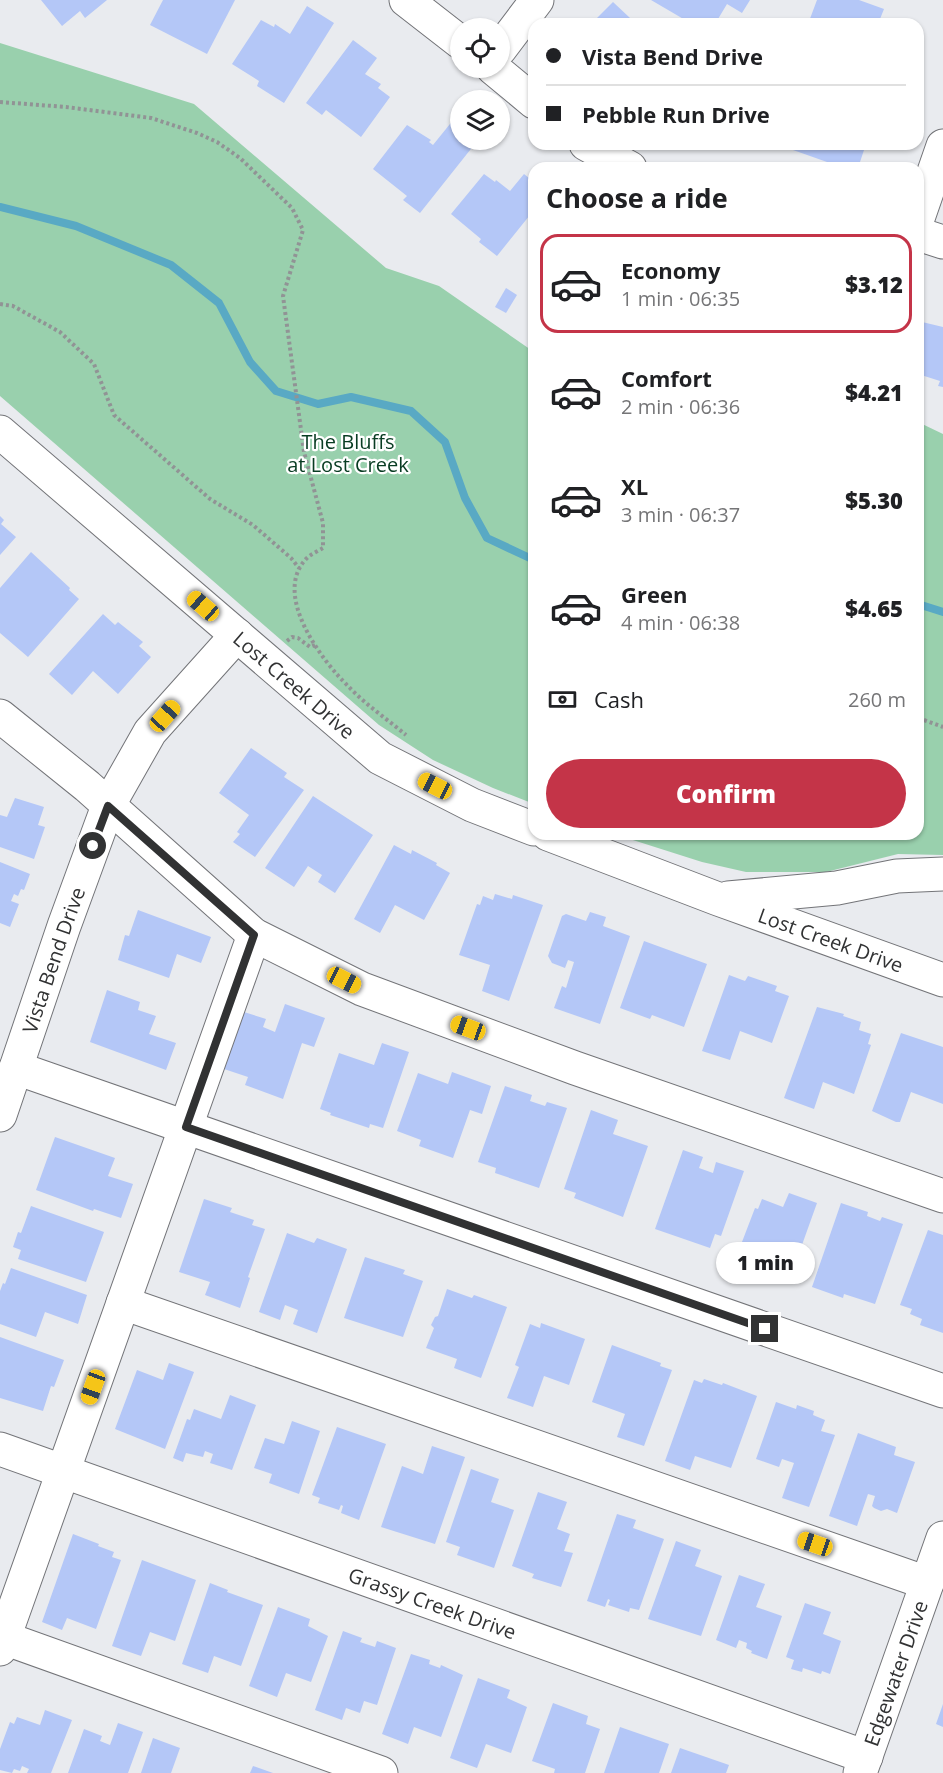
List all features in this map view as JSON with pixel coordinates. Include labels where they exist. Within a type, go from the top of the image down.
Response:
[{"type":"street","points":[[406,0],[450,34]]},
{"type":"street","points":[[510,36],[537,0]]},
{"type":"street","points":[[505,78],[528,97]]},
{"type":"street","points":[[924,201],[943,146]]},
{"type":"street","points":[[597,150],[619,162]]},
{"type":"street","points":[[924,236],[943,242]]},
{"type":"street","name":"Lost Creek Drive","points":[[0,432],[380,758],[472,805],[528,827]]},
{"type":"street","name":"Vista Bend Drive","points":[[0,1115],[64,926],[108,806],[150,732],[237,635]]},
{"type":"street","points":[[0,716],[32,740],[254,935],[362,988],[575,1068],[943,1196]]},
{"type":"street","name":"Lost Creek Drive","points":[[564,840],[718,899],[943,980]]},
{"type":"street","name":"Lost Creek Drive","points":[[718,899],[837,888],[897,876],[943,874]]},
{"type":"street","points":[[254,935],[2,1643],[381,1773]]},
{"type":"street","points":[[16,1068],[943,1391]]},
{"type":"street","points":[[123,1303],[927,1583]]},
{"type":"street","name":"Grassy Creek Drive","points":[[0,1449],[863,1765]]},
{"type":"street","name":"Edgewater Drive","points":[[863,1765],[943,1538]]},
{"type":"path","points":[[0,102],[66,107],[151,118],[197,133],[218,142],[240,158],[292,208],[303,230],[283,296],[304,452],[323,523],[323,548],[308,557],[299,568],[295,580],[298,610],[309,637],[331,668],[350,689],[414,741]]},
{"type":"path","points":[[0,304],[13,306],[60,332],[93,364],[114,415],[210,499],[253,525],[291,558],[299,568]]},
{"type":"path","points":[[924,720],[943,727]]},
{"type":"green space","name":"The Bluffs at Lost Creek","points":[[0,43],[194,104],[386,268],[439,286],[528,348],[528,802],[433,760],[379,725],[0,396]]},
{"type":"green space","points":[[924,425],[943,434],[943,855],[898,854],[826,872],[746,872],[702,862],[633,840],[924,840]]},
{"type":"building","points":[[41,0],[107,0],[85,18],[80,11],[62,26]]},
{"type":"building","points":[[163,0],[235,0],[207,54],[150,25]]},
{"type":"building","points":[[651,0],[750,0],[742,13],[727,4],[719,18],[682,18]]},
{"type":"building","points":[[817,0],[859,0],[884,9],[880,18],[810,18]]},
{"type":"building","points":[[613,2],[630,18],[597,18]]},
{"type":"building","points":[[307,6],[334,23],[284,103],[257,86],[259,81],[232,64],[261,20],[274,27],[275,24],[290,34]]},
{"type":"building","points":[[353,40],[377,58],[365,74],[381,84],[378,88],[390,97],[361,137],[326,110],[322,115],[306,103]]},
{"type":"building","points":[[450,124],[450,150],[470,150],[420,213],[403,200],[407,196],[373,169],[407,125],[431,140],[429,142],[433,145]]},
{"type":"building","points":[[793,150],[864,150],[860,162],[827,162]]},
{"type":"building","points":[[484,174],[510,191],[524,174],[528,177],[528,217],[497,256],[451,214]]},
{"type":"building","points":[[506,288],[517,295],[506,313],[495,307]]},
{"type":"building","points":[[924,322],[943,327],[943,387],[938,386],[940,381],[924,376]]},
{"type":"building","points":[[0,516],[4,520],[1,524],[16,537],[0,555]]},
{"type":"building","points":[[31,552],[79,599],[28,657],[0,633],[0,588]]},
{"type":"building","points":[[103,614],[115,625],[118,622],[143,642],[139,646],[151,657],[118,694],[93,671],[72,695],[49,674]]},
{"type":"building","points":[[251,748],[287,773],[284,777],[304,790],[255,857],[233,842],[240,834],[237,832],[249,815],[219,793]]},
{"type":"building","points":[[313,796],[373,835],[335,893],[318,882],[322,875],[308,866],[294,887],[265,868]]},
{"type":"building","points":[[15,798],[44,807],[38,825],[45,827],[34,859],[0,847],[0,815],[7,817]]},
{"type":"building","points":[[394,845],[411,854],[412,850],[437,863],[436,865],[450,873],[424,920],[395,905],[380,933],[354,919]]},
{"type":"building","points":[[0,862],[30,874],[24,890],[21,889],[18,896],[14,894],[11,901],[19,904],[10,927],[0,923]]},
{"type":"building","points":[[495,894],[512,899],[513,895],[543,905],[509,1001],[482,991],[490,965],[459,955],[477,904],[480,905],[483,896],[493,900]]},
{"type":"building","points":[[138,910],[211,937],[201,963],[177,954],[169,978],[118,960],[125,935],[129,936]]},
{"type":"building","points":[[590,912],[606,917],[603,926],[630,936],[600,1024],[554,1008],[562,986],[566,988],[574,962],[568,960],[565,968],[552,963],[548,956],[562,916],[566,914],[586,921]]},
{"type":"building","points":[[644,941],[707,964],[684,1027],[652,1015],[650,1019],[620,1008]]},
{"type":"building","points":[[729,975],[745,981],[748,976],[777,986],[775,991],[789,996],[772,1043],[740,1031],[730,1060],[702,1051]]},
{"type":"building","points":[[107,990],[140,1002],[138,1010],[156,1016],[149,1034],[176,1043],[166,1070],[90,1042]]},
{"type":"building","points":[[285,1004],[325,1018],[314,1047],[302,1043],[283,1099],[245,1085],[248,1077],[224,1069],[244,1012],[266,1019],[263,1027],[275,1032]]},
{"type":"building","points":[[817,1007],[844,1014],[843,1016],[861,1022],[859,1030],[871,1034],[868,1044],[871,1045],[854,1094],[823,1082],[814,1109],[784,1098]]},
{"type":"building","points":[[901,1033],[943,1047],[943,1104],[911,1092],[900,1122],[896,1122],[872,1111]]},
{"type":"building","points":[[382,1043],[409,1052],[383,1128],[370,1124],[369,1128],[330,1115],[331,1113],[320,1109],[339,1053],[374,1065]]},
{"type":"building","points":[[452,1072],[491,1086],[482,1114],[470,1110],[453,1158],[419,1146],[421,1140],[397,1131],[418,1073],[448,1084]]},
{"type":"building","points":[[505,1086],[532,1095],[530,1101],[545,1106],[547,1102],[567,1108],[539,1188],[495,1173],[496,1168],[478,1162]]},
{"type":"building","points":[[591,1110],[618,1120],[613,1134],[648,1146],[623,1217],[574,1198],[576,1193],[564,1189]]},
{"type":"building","points":[[55,1137],[115,1158],[108,1176],[133,1184],[121,1218],[94,1209],[93,1211],[36,1190]]},
{"type":"building","points":[[683,1150],[703,1157],[699,1168],[713,1173],[716,1162],[744,1171],[721,1236],[715,1234],[710,1248],[655,1229]]},
{"type":"building","points":[[789,1193],[817,1203],[793,1270],[780,1265],[778,1270],[737,1255],[755,1208],[758,1209],[762,1199],[783,1207]]},
{"type":"building","points":[[204,1199],[232,1208],[230,1212],[254,1220],[252,1225],[265,1229],[240,1308],[205,1295],[210,1282],[179,1272]]},
{"type":"building","points":[[841,1203],[868,1212],[867,1216],[880,1221],[882,1217],[903,1224],[875,1304],[844,1294],[843,1298],[812,1287]]},
{"type":"building","points":[[31,1206],[104,1232],[86,1282],[18,1259],[21,1250],[13,1247]]},
{"type":"building","points":[[928,1230],[943,1235],[943,1333],[920,1325],[922,1319],[910,1314],[912,1309],[900,1305]]},
{"type":"building","points":[[287,1233],[314,1243],[317,1238],[347,1249],[317,1333],[293,1324],[298,1310],[285,1305],[280,1320],[259,1312]]},
{"type":"building","points":[[365,1257],[405,1270],[403,1274],[423,1281],[403,1337],[344,1318]]},
{"type":"building","points":[[11,1268],[87,1295],[78,1324],[45,1312],[36,1337],[0,1324],[0,1291]]},
{"type":"building","points":[[447,1289],[472,1298],[474,1295],[507,1307],[481,1378],[454,1368],[457,1359],[426,1348],[434,1328],[431,1325],[438,1316]]},
{"type":"building","points":[[541,1323],[585,1339],[569,1385],[544,1376],[533,1407],[507,1398],[519,1367],[515,1365],[530,1324],[540,1328]]},
{"type":"building","points":[[0,1337],[64,1360],[54,1387],[51,1386],[43,1411],[0,1398]]},
{"type":"building","points":[[612,1345],[661,1363],[660,1366],[672,1370],[644,1446],[617,1437],[625,1414],[592,1402]]},
{"type":"building","points":[[169,1363],[194,1372],[165,1449],[115,1429],[137,1370],[163,1380]]},
{"type":"building","points":[[704,1379],[722,1385],[723,1383],[757,1396],[731,1468],[695,1456],[690,1470],[665,1461],[694,1380],[702,1383]]},
{"type":"building","points":[[230,1395],[256,1405],[232,1470],[210,1463],[213,1454],[205,1451],[203,1457],[186,1453],[183,1462],[173,1458],[187,1419],[190,1420],[194,1409],[221,1419]]},
{"type":"building","points":[[776,1402],[796,1409],[797,1405],[814,1411],[813,1415],[825,1420],[821,1431],[835,1435],[809,1507],[782,1498],[794,1463],[782,1459],[779,1467],[756,1459]]},
{"type":"building","points":[[292,1421],[320,1431],[299,1494],[269,1483],[272,1474],[254,1468],[265,1438],[284,1444]]},
{"type":"building","points":[[337,1427],[386,1444],[359,1520],[341,1513],[343,1506],[341,1505],[339,1510],[318,1503],[320,1498],[312,1495]]},
{"type":"building","points":[[858,1433],[896,1447],[894,1455],[915,1462],[897,1513],[874,1508],[872,1506],[875,1496],[868,1494],[857,1526],[829,1516]]},
{"type":"building","points":[[432,1446],[465,1457],[435,1544],[381,1527],[402,1466],[423,1474]]},
{"type":"building","points":[[471,1469],[499,1479],[491,1502],[514,1510],[494,1568],[457,1555],[460,1547],[446,1542]]},
{"type":"building","points":[[538,1492],[567,1502],[557,1529],[570,1534],[564,1551],[573,1553],[561,1587],[532,1578],[534,1574],[512,1566]]},
{"type":"building","points":[[617,1514],[636,1520],[633,1528],[664,1539],[639,1610],[630,1608],[629,1612],[608,1605],[610,1600],[608,1599],[605,1607],[587,1601]]},
{"type":"building","points":[[73,1534],[114,1552],[112,1557],[121,1560],[96,1629],[67,1618],[62,1630],[42,1622]]},
{"type":"building","points":[[676,1541],[701,1550],[695,1566],[722,1576],[701,1636],[648,1619]]},
{"type":"building","points":[[142,1560],[196,1580],[175,1641],[150,1632],[141,1656],[112,1646]]},
{"type":"building","points":[[739,1575],[765,1584],[756,1607],[782,1616],[767,1659],[751,1653],[752,1651],[746,1648],[747,1643],[739,1640],[736,1648],[716,1640]]},
{"type":"building","points":[[210,1583],[263,1605],[241,1666],[214,1656],[208,1673],[182,1664]]},
{"type":"building","points":[[805,1603],[831,1612],[823,1634],[841,1641],[830,1674],[822,1671],[821,1674],[803,1668],[802,1672],[791,1669],[794,1660],[786,1657]]},
{"type":"building","points":[[278,1607],[310,1619],[308,1626],[328,1636],[311,1682],[286,1673],[277,1697],[249,1686]]},
{"type":"building","points":[[343,1631],[362,1638],[360,1642],[375,1647],[377,1641],[396,1648],[377,1705],[364,1701],[360,1713],[346,1708],[342,1720],[315,1710]]},
{"type":"building","points":[[411,1654],[430,1660],[429,1664],[440,1668],[441,1665],[463,1675],[441,1737],[414,1727],[408,1744],[382,1734]]},
{"type":"building","points":[[478,1678],[510,1690],[507,1698],[527,1707],[511,1753],[486,1744],[477,1768],[450,1758]]},
{"type":"building","points":[[553,1703],[588,1716],[586,1724],[600,1729],[585,1773],[554,1773],[555,1769],[532,1761]]},
{"type":"building","points":[[943,1704],[943,1727],[936,1724]]},
{"type":"building","points":[[45,1710],[72,1720],[51,1773],[27,1773],[29,1769],[22,1766],[20,1771],[14,1769],[12,1773],[0,1770],[0,1749],[10,1722],[14,1724],[17,1717],[40,1725]]},
{"type":"building","points":[[118,1723],[143,1732],[128,1773],[68,1773],[84,1729],[102,1736],[100,1741],[110,1745]]},
{"type":"building","points":[[620,1727],[669,1744],[659,1773],[604,1773]]},
{"type":"building","points":[[153,1738],[180,1748],[171,1773],[141,1773]]},
{"type":"building","points":[[680,1748],[729,1765],[726,1773],[671,1773]]},
{"type":"building","points":[[253,1766],[273,1773],[250,1773]]},
{"type":"waterway","points":[[0,207],[76,226],[171,265],[219,303],[250,362],[276,391],[318,404],[351,397],[411,411],[445,442],[465,498],[487,538],[528,557]]},
{"type":"waterway","points":[[924,606],[943,612]]},
{"type":"route","points":[[93,846],[108,806],[254,935],[186,1127],[765,1329]]}]
